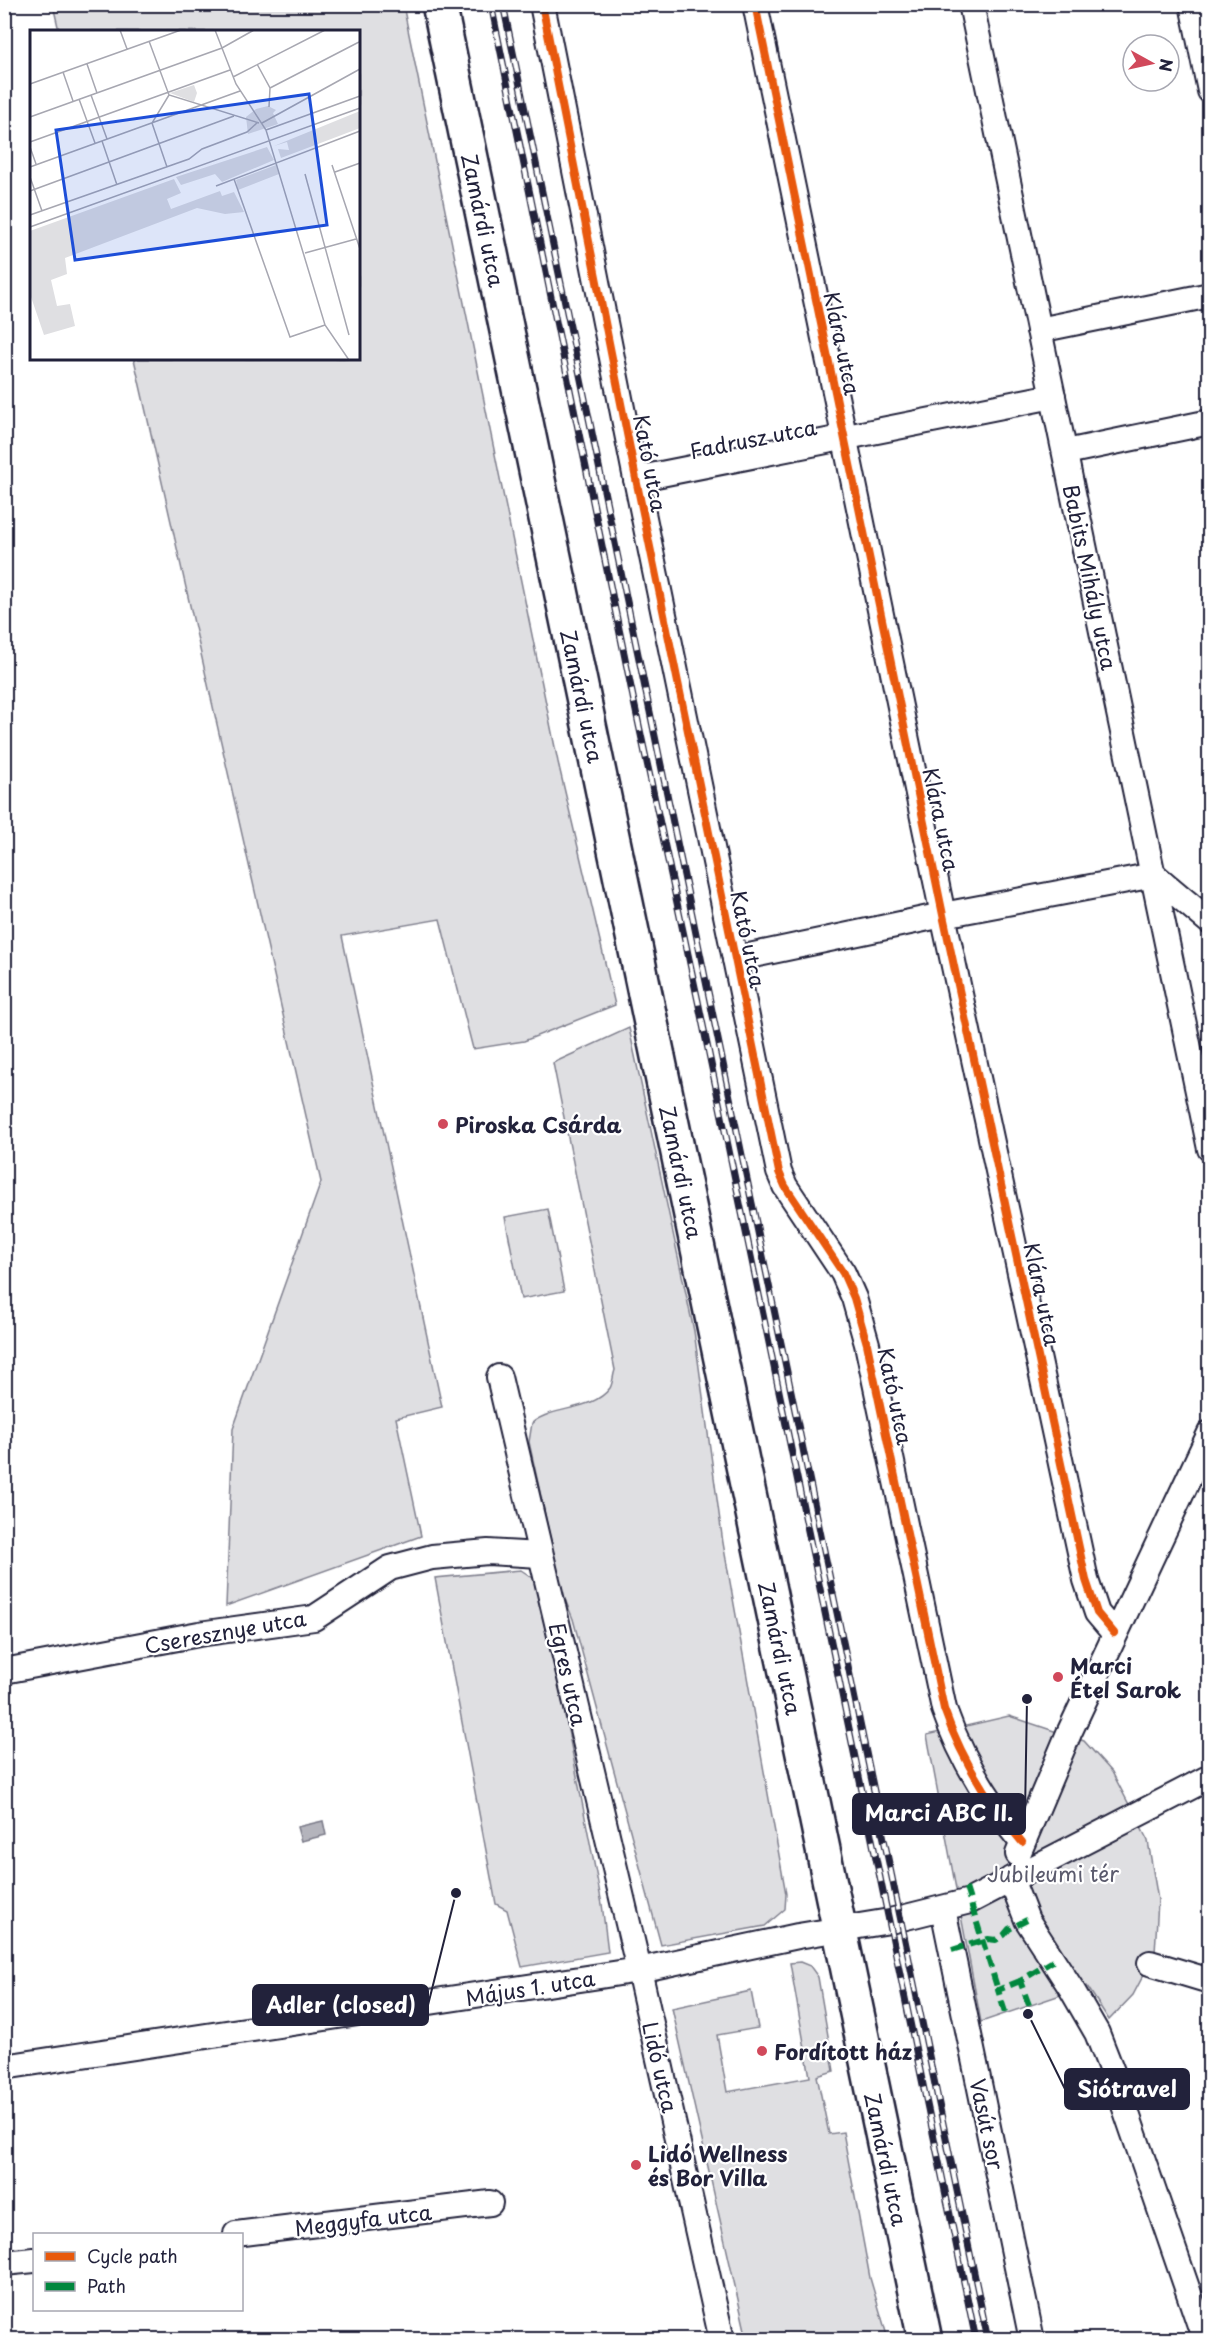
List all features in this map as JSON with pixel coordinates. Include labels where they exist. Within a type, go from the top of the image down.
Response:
[{"type":"main road","name":"Zamárdi utca","points":[[439,4],[925,2340]]},
{"type":"street","name":"Kató utca","points":[[542,4],[636,479],[779,1172],[785,1186],[843,1273],[854,1298],[867,1344],[944,1709],[951,1730],[976,1779],[1001,1817],[1022,1842]]},
{"type":"street","name":"Klára utca","points":[[755,4],[943,915],[1086,1580],[1097,1613],[1114,1634]]},
{"type":"street","name":"Babits Mihály utca","points":[[971,4],[1154,875],[1209,1149]]},
{"type":"street","points":[[1192,4],[1209,91]]},
{"type":"street","points":[[1039,330],[1209,295]]},
{"type":"street","name":"Fadrusz utca","points":[[636,479],[1053,396]]},
{"type":"street","points":[[1066,453],[1209,422]]},
{"type":"street","points":[[735,959],[943,915],[1154,875],[1206,919]]},
{"type":"street","points":[[1164,932],[1206,919]]},
{"type":"street","name":"Egres utca","points":[[499,1377],[639,1971]]},
{"type":"street","points":[[1205,2340],[1116,2079],[1097,2033],[1027,1920],[1011,1880],[1022,1842],[1114,1634],[1209,1433]]},
{"type":"street","name":"Cseresznye utca","points":[[4,1671],[199,1634],[314,1618],[390,1568],[432,1557],[488,1552],[540,1555]]},
{"type":"street","points":[[839,1929],[943,1909],[970,1900],[1209,1777]]},
{"type":"street","name":"Vasút sor","points":[[943,1909],[1032,2340]]},
{"type":"street","name":"Május 1. utca","points":[[4,2067],[639,1971],[839,1929]]},
{"type":"street","points":[[1150,1963],[1209,1982]]},
{"type":"street","name":"Lidó utca","points":[[639,1971],[722,2340]]},
{"type":"street","name":"Meggyfa utca","points":[[243,2234],[490,2203]]},
{"type":"street","points":[[4,2263],[33,2260]]},
{"type":"green space","points":[[53,5],[403,5],[558,762],[615,1005],[524,1041],[473,1049],[440,919],[342,936],[442,1407],[396,1418],[421,1536],[226,1606],[233,1429],[321,1182],[134,360],[360,360],[360,30],[59,30]]},
{"type":"green space","points":[[629,1028],[694,1331],[723,1543],[786,1894],[785,1909],[765,1926],[661,1945],[573,1619],[562,1592],[529,1442],[532,1423],[551,1413],[583,1405],[602,1396],[610,1388],[615,1370],[553,1063]]},
{"type":"green space","points":[[548,1209],[564,1291],[521,1299],[505,1217]]},
{"type":"green space","points":[[521,1570],[539,1582],[602,1904],[608,1952],[522,1967],[507,1910],[496,1904],[435,1578]]},
{"type":"green space","name":"Jubileumi tér","points":[[1009,1716],[1084,1741],[1112,1772],[1148,1841],[1158,1900],[1155,1953],[1133,1995],[1109,2020],[1087,1986],[981,2022],[927,1735]]},
{"type":"green space","points":[[800,1962],[810,1966],[818,1977],[834,2071],[817,2076],[829,2134],[843,2132],[870,2278],[888,2339],[747,2339],[672,2008],[751,1991],[758,2028],[717,2035],[727,2092],[810,2077],[790,1963]]},
{"type":"shaded area","points":[[323,1821],[326,1835],[301,1841],[297,1827]]},
{"type":"railway","points":[[491,4],[634,702],[976,2340]]},
{"type":"railway","points":[[503,4],[988,2340]]},
{"type":"marked path","points":[[966,1888],[998,1990]]},
{"type":"marked path","points":[[952,1950],[988,1939],[996,1940],[1009,1929],[1027,1920]]},
{"type":"marked path","points":[[1029,2005],[1020,1981],[1053,1961]]},
{"type":"marked path","points":[[1005,2012],[998,1990],[1020,1981]]},
{"type":"cycle path","points":[[542,4],[636,479],[779,1172],[785,1186],[843,1273],[854,1298],[867,1344],[944,1709],[967,1762],[998,1811],[1022,1842]]},
{"type":"cycle path","points":[[755,4],[943,915],[1086,1580],[1097,1613],[1114,1633]]},
{"type":"place","name":"Piroska Csárda","points":[[443,1124]]},
{"type":"place","name":"Marci Étel Sarok","points":[[1058,1677]]},
{"type":"place","name":"Marci ABC II.","points":[[1027,1699]]},
{"type":"place","name":"Adler (closed)","points":[[456,1893]]},
{"type":"place","name":"Siótravel","points":[[1028,2014]]},
{"type":"place","name":"Fordított ház","points":[[762,2051]]},
{"type":"place","name":"Lidó Wellness és Bor Villa","points":[[636,2165]]}]
